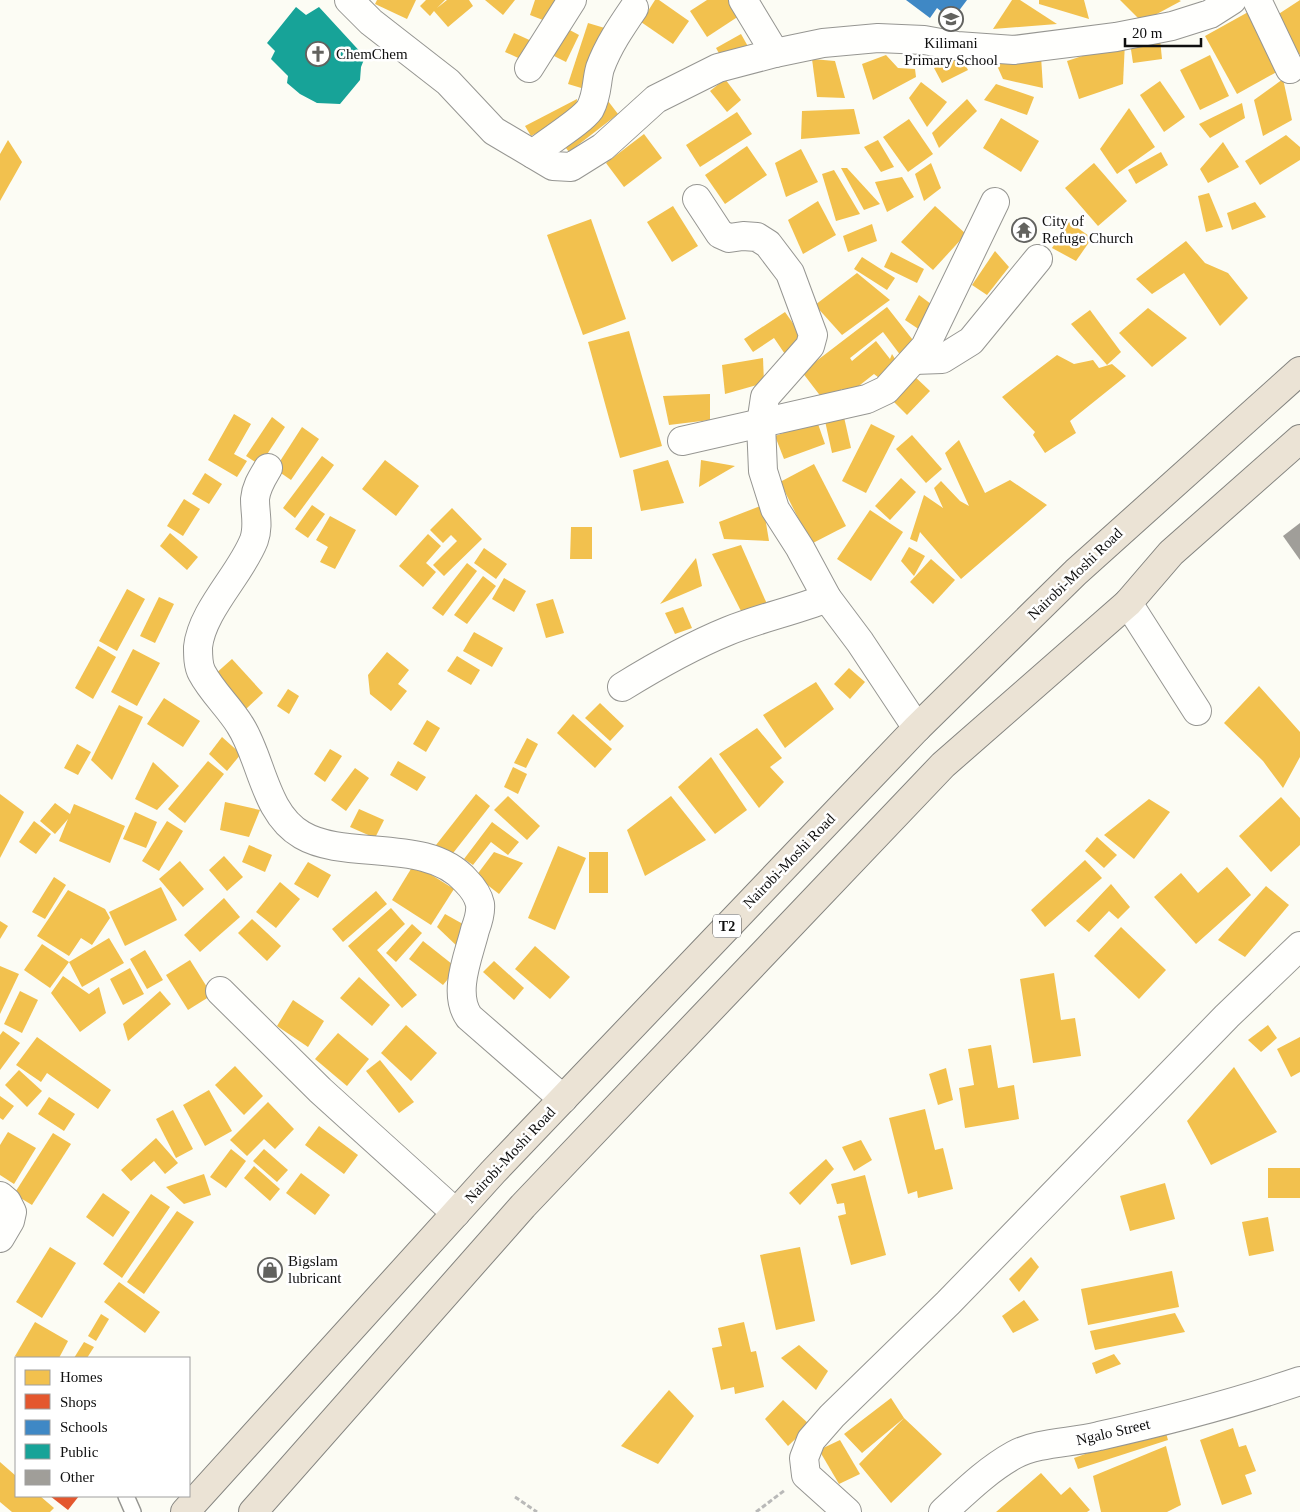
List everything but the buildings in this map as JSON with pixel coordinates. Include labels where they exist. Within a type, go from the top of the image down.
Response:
[{"type":"highway","name":"Nairobi-Moshi Road","points":[[185,1512],[456,1213],[916,728],[1076,572],[1300,371]]},
{"type":"highway","points":[[253,1512],[523,1206],[943,765],[1128,603],[1170,553],[1300,439]]},
{"type":"street","points":[[348,0],[371,22],[448,82],[468,101],[488,125],[553,166],[571,168],[603,147],[656,99],[718,68],[775,53],[823,43],[878,38],[924,40],[957,46],[1014,50],[1116,37],[1172,26],[1210,14],[1232,0]]},
{"type":"street","points":[[529,68],[572,0]]},
{"type":"street","points":[[743,0],[775,53]]},
{"type":"street","points":[[1257,0],[1290,69]]},
{"type":"street","points":[[533,154],[577,123],[589,109],[598,89],[599,71],[607,51],[634,8]]},
{"type":"street","points":[[697,199],[720,234],[729,238],[757,237],[768,244],[790,273],[810,322],[813,335],[810,346],[766,397],[761,424],[763,471],[775,510],[800,548],[827,598],[860,642],[916,728]]},
{"type":"street","points":[[682,441],[868,399],[886,390],[925,347],[995,202]]},
{"type":"street","points":[[914,360],[942,359],[970,340],[1038,259]]},
{"type":"street","points":[[268,468],[259,482],[255,498],[258,526],[253,542],[219,598],[198,646],[198,662],[201,673],[241,726],[253,749],[272,800],[288,825],[302,836],[320,843],[414,855],[443,864],[464,878],[473,889],[480,904],[479,916],[464,973],[461,998],[463,1008],[469,1017],[563,1099]]},
{"type":"street","points":[[622,687],[666,660],[729,631],[793,612],[827,598]]},
{"type":"street","points":[[1128,603],[1197,711]]},
{"type":"street","points":[[847,1512],[806,1475],[804,1458],[811,1440],[832,1416],[955,1296],[1227,1016],[1300,946]]},
{"type":"street","points":[[220,991],[320,1090],[456,1213]]},
{"type":"street","points":[[0,1196],[7,1202],[12,1212],[10,1221],[0,1238]]},
{"type":"street","name":"Ngalo Street","points":[[942,1512],[976,1482],[1015,1455],[1048,1445],[1085,1440],[1132,1428],[1300,1380]]},
{"type":"lane","points":[[126,1497],[133,1512]]},
{"type":"path","points":[[756,1512],[806,1475]]},
{"type":"path","points":[[515,1497],[537,1512]]},
{"type":"place","name":"Kilimani Primary School","points":[[951,19]]},
{"type":"place","name":"ChemChem","points":[[318,54]]},
{"type":"place","name":"City of Refuge Church","points":[[1024,230]]},
{"type":"place","name":"Bigslam lubricant","points":[[270,1270]]}]
